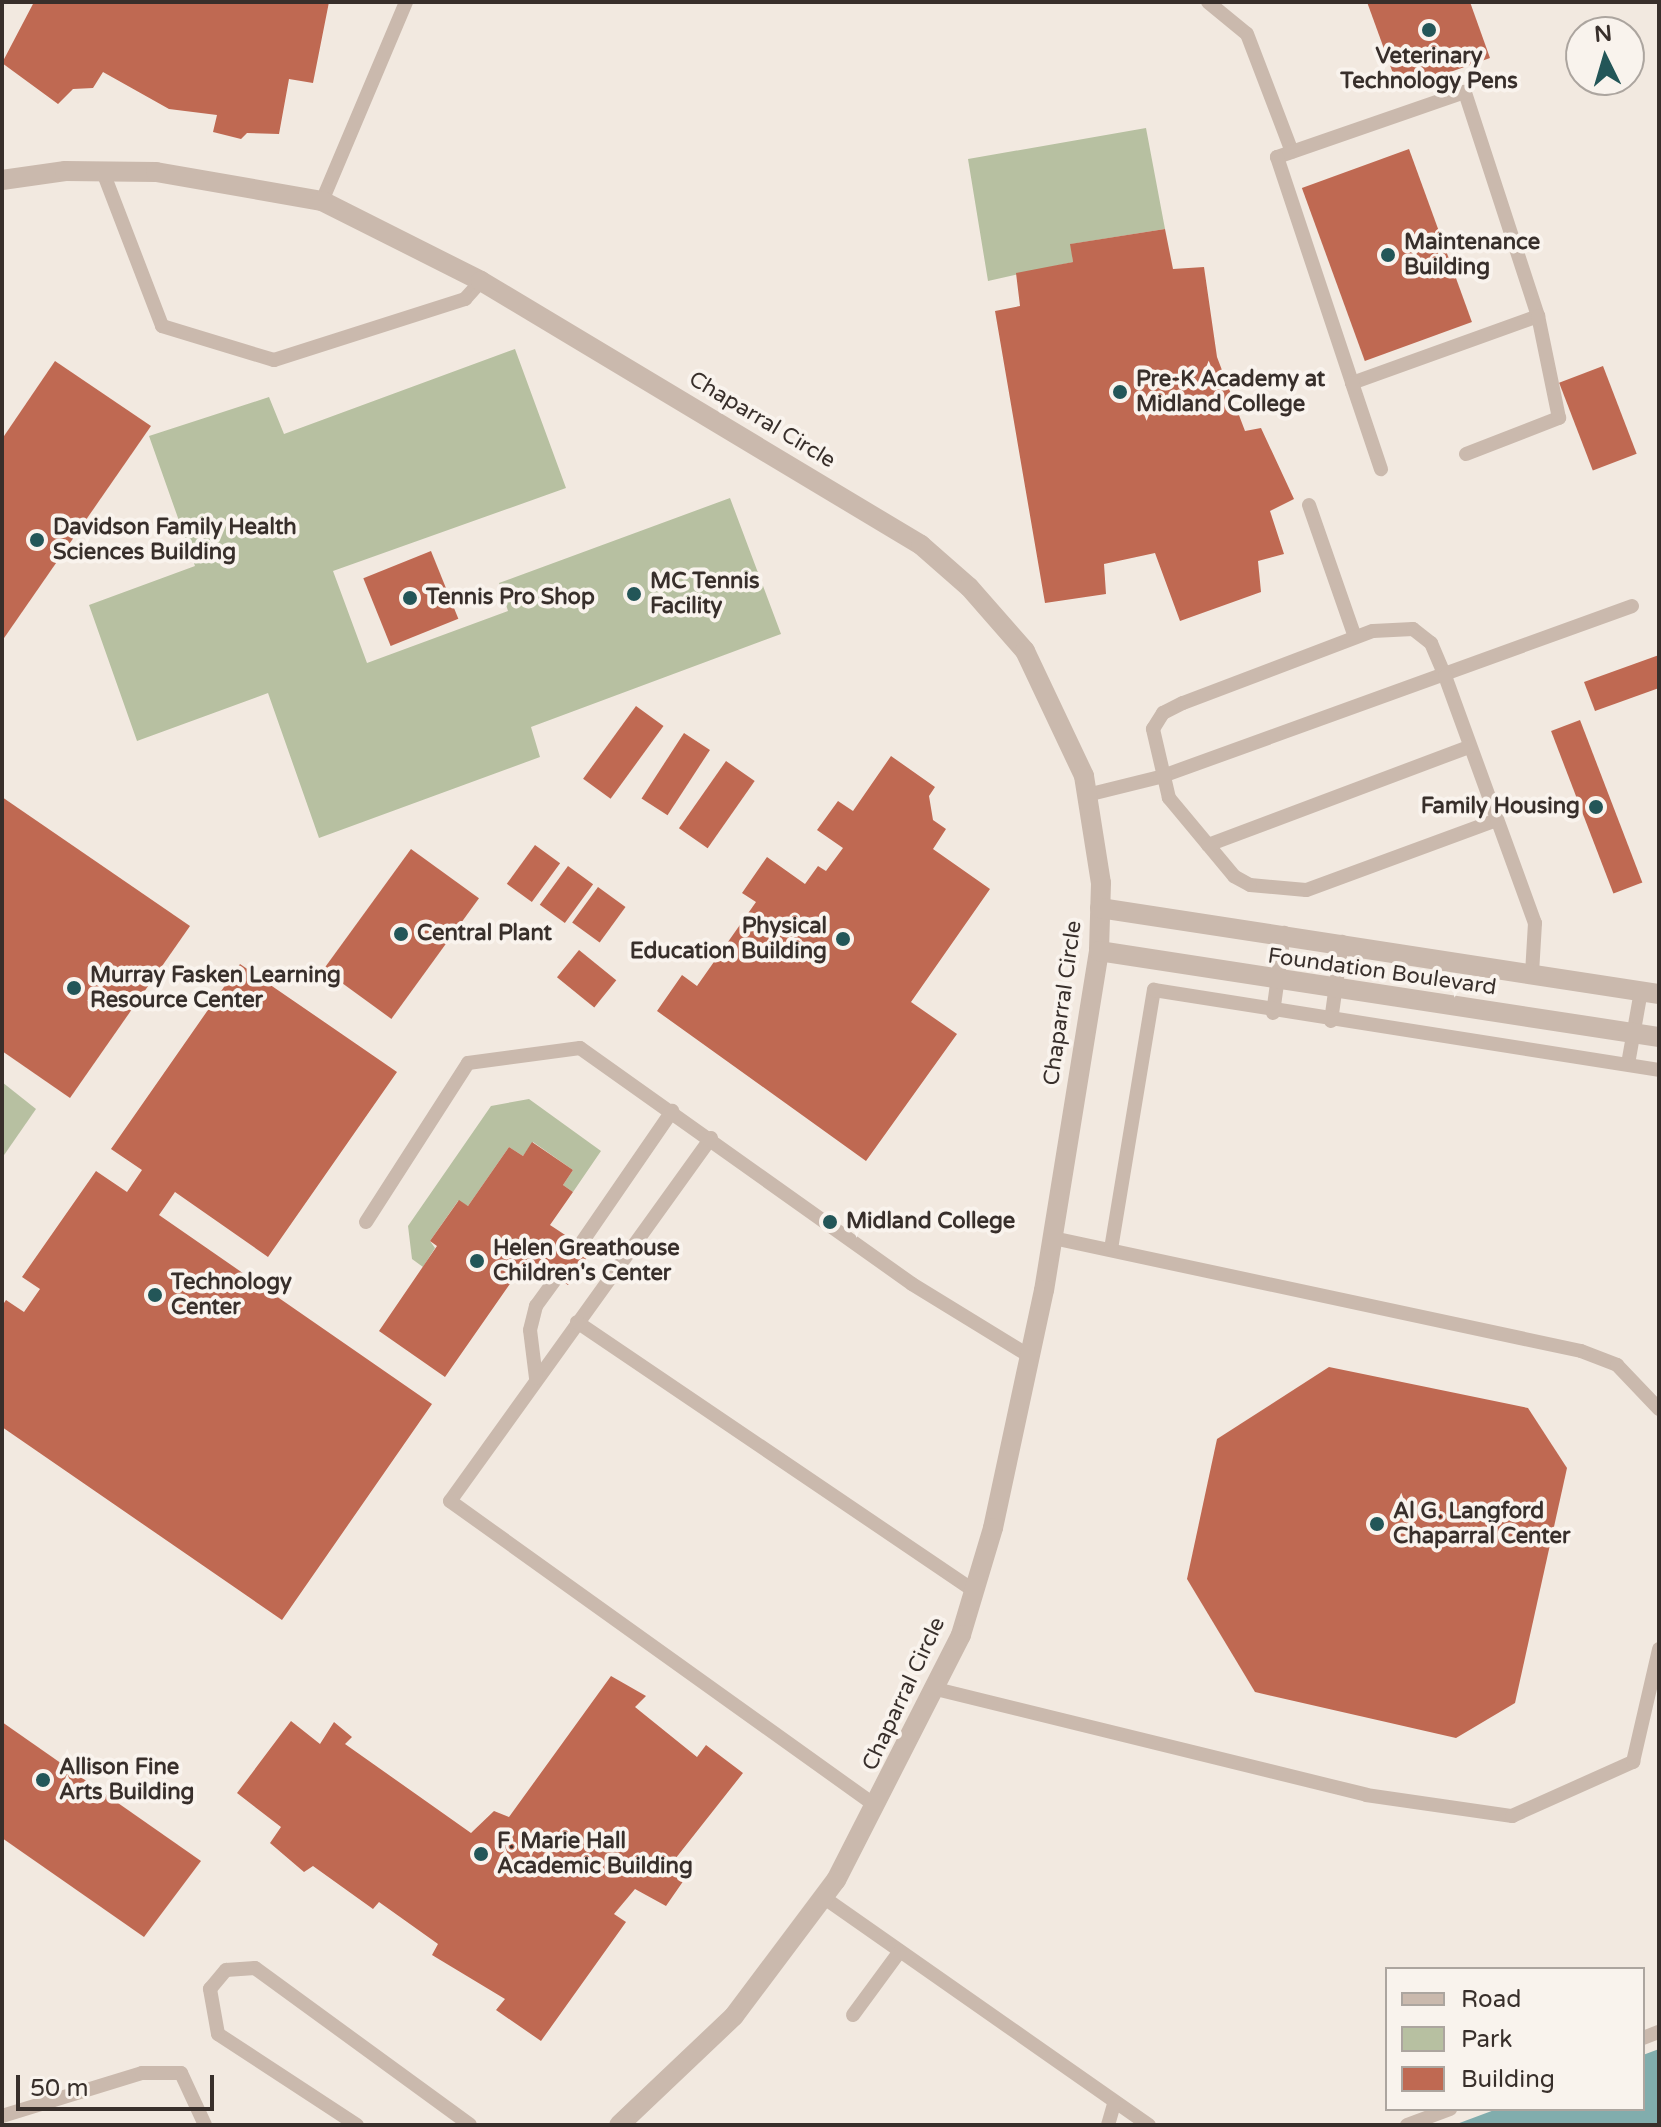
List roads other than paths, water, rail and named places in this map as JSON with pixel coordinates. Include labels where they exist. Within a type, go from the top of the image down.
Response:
[{"type":"street","name":"Chaparral Circle","points":[[2,180],[103,172],[156,172],[322,201],[481,281],[938,559],[1025,651],[1084,776],[1100,908],[1099,951],[1053,1238],[974,1591],[936,1689],[876,1806],[823,1897],[734,2016],[619,2125]]},
{"type":"street","name":"Foundation Boulevard","points":[[1100,908],[1284,933],[1650,992]]},
{"type":"street","name":"Foundation Boulevard","points":[[1099,951],[1277,981],[1659,1037]]},
{"type":"lane","points":[[322,201],[406,2]]},
{"type":"lane","points":[[1208,2],[1247,34],[1292,152]]},
{"type":"lane","points":[[1381,469],[1277,157],[1465,92],[1538,316],[1559,418],[1466,454]]},
{"type":"lane","points":[[103,172],[162,326],[274,360],[465,299],[481,281]]},
{"type":"lane","points":[[1352,383],[1538,316]]},
{"type":"lane","points":[[1309,505],[1355,637]]},
{"type":"lane","points":[[1087,795],[1160,777],[1632,606]]},
{"type":"lane","points":[[1494,821],[1293,891],[1250,885],[1208,845],[1160,777],[1153,729],[1163,713],[1355,637],[1393,626],[1413,629],[1431,643],[1445,676],[1494,821],[1535,923],[1532,973]]},
{"type":"lane","points":[[1208,845],[1469,747]]},
{"type":"lane","points":[[1273,1013],[1284,933]]},
{"type":"lane","points":[[1331,1021],[1342,942]]},
{"type":"lane","points":[[1111,1249],[1154,990],[1273,1013],[1659,1070]]},
{"type":"lane","points":[[1628,1064],[1633,1033],[1650,992]]},
{"type":"lane","points":[[366,1222],[468,1063],[580,1048],[906,1279],[1028,1355]]},
{"type":"lane","points":[[580,1245],[672,1111]]},
{"type":"lane","points":[[711,1138],[450,1501],[876,1806]]},
{"type":"lane","points":[[1053,1238],[1581,1351],[1617,1365],[1659,1409]]},
{"type":"lane","points":[[536,1378],[530,1330],[536,1306],[557,1277]]},
{"type":"lane","points":[[577,1322],[974,1591]]},
{"type":"lane","points":[[936,1689],[1394,1802],[1512,1816],[1633,1762],[1659,1649]]},
{"type":"lane","points":[[823,1897],[1114,2104],[1149,2125]]},
{"type":"lane","points":[[853,2015],[900,1951]]},
{"type":"lane","points":[[357,2125],[218,2034],[210,1989],[226,1970],[255,1968],[470,2125]]},
{"type":"lane","points":[[2,2116],[142,2073],[181,2073],[205,2125]]},
{"type":"lane","points":[[1108,2125],[1114,2104]]},
{"type":"lane","points":[[1407,2125],[1445,2111]]},
{"type":"water","points":[[1659,2049],[1659,2125],[1454,2125],[1492,2111],[1645,2111],[1645,2054]]},
{"type":"place","name":"Veterinary Technology Pens","points":[[1429,30]]},
{"type":"place","name":"Maintenance Building","points":[[1388,255]]},
{"type":"place","name":"Pre-K Academy at Midland College","points":[[1120,392]]},
{"type":"place","name":"Davidson Family Health Sciences Building","points":[[37,540]]},
{"type":"place","name":"MC Tennis Facility","points":[[634,594]]},
{"type":"place","name":"Tennis Pro Shop","points":[[410,598]]},
{"type":"place","name":"Family Housing","points":[[1596,807]]},
{"type":"place","name":"Central Plant","points":[[401,934]]},
{"type":"place","name":"Physical Education Building","points":[[843,939]]},
{"type":"place","name":"Murray Fasken Learning Resource Center","points":[[74,988]]},
{"type":"place","name":"Midland College","points":[[830,1222]]},
{"type":"place","name":"Helen Greathouse Children's Center","points":[[477,1261]]},
{"type":"place","name":"Technology Center","points":[[155,1295]]},
{"type":"place","name":"Al G. Langford Chaparral Center","points":[[1377,1524]]},
{"type":"place","name":"Allison Fine Arts Building","points":[[43,1780]]},
{"type":"place","name":"F. Marie Hall Academic Building","points":[[481,1854]]}]
